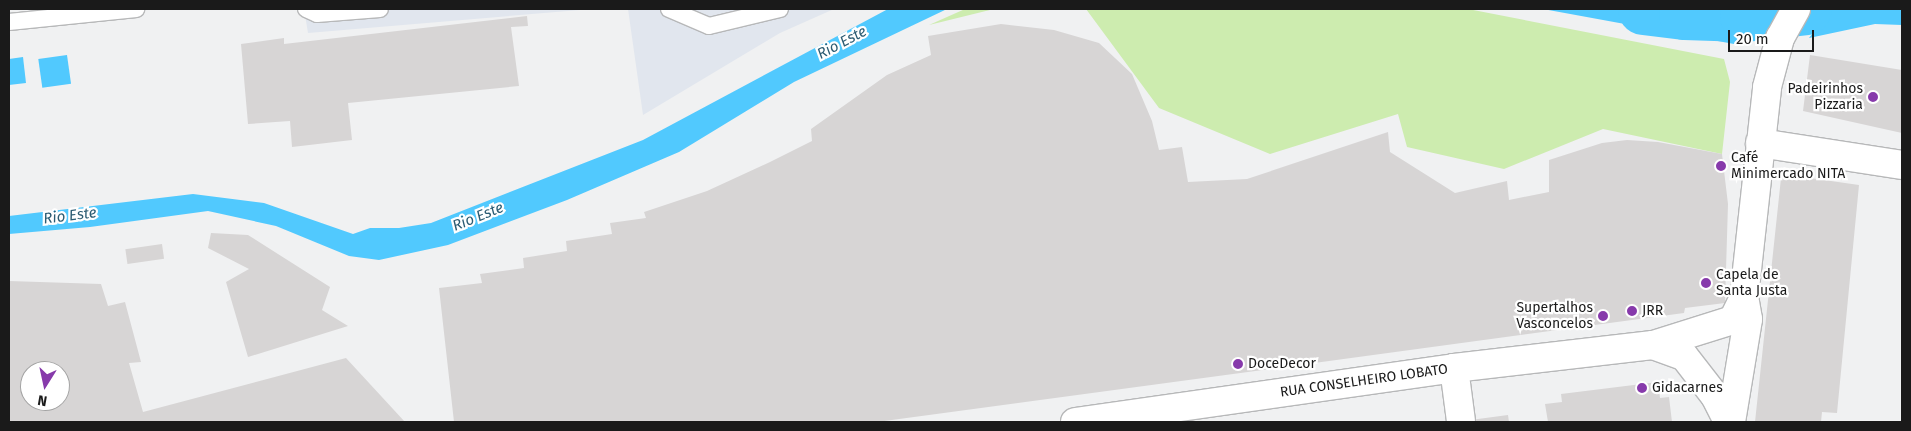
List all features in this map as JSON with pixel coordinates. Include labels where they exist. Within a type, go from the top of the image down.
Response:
[{"type":"main road","points":[[1729,422],[1748,319],[1744,297],[1766,87],[1778,44],[1791,18]]},
{"type":"main road","points":[[1760,143],[1902,165]]},
{"type":"main road","points":[[1653,345],[1666,338],[1733,320],[1744,297]]},
{"type":"main road","points":[[1653,345],[1684,356],[1715,396],[1729,422]]},
{"type":"main road","name":"RUA CONSELHEIRO LOBATO","points":[[1075,422],[1454,368],[1653,345]]},
{"type":"main road","points":[[1454,368],[1461,421]]},
{"type":"lane","points":[[9,22],[136,9]]},
{"type":"lane","points":[[306,9],[317,14],[380,9]]},
{"type":"lane","points":[[669,9],[709,26],[780,9]]},
{"type":"shaded area","points":[[304,9],[592,9],[308,33]]},
{"type":"shaded area","points":[[628,9],[834,9],[780,33],[643,115]]},
{"type":"green space","points":[[965,9],[994,9],[929,25]]},
{"type":"green space","points":[[1086,9],[1468,9],[1724,59],[1730,82],[1722,154],[1603,129],[1504,169],[1407,147],[1398,114],[1270,154],[1159,108]]},
{"type":"water","points":[[888,9],[947,9],[794,82],[679,152],[567,200],[448,245],[379,260],[349,256],[276,226],[208,211],[90,227],[9,234],[9,216],[193,194],[264,203],[353,234],[370,228],[399,228],[431,223],[643,140]]},
{"type":"water","points":[[1543,9],[1750,9],[1734,44]]},
{"type":"water","points":[[1831,9],[1902,9],[1902,25],[1875,24],[1809,38]]},
{"type":"water","points":[[67,55],[71,84],[42,88],[38,59]]},
{"type":"water","points":[[23,57],[26,83],[9,85],[9,59]]},
{"type":"building","points":[[527,16],[528,26],[511,27],[519,86],[348,103],[352,140],[292,147],[290,121],[248,124],[241,44],[284,38],[284,44]]},
{"type":"building","points":[[1001,24],[1054,30],[1099,43],[1132,74],[1152,121],[1159,150],[1182,147],[1188,182],[1247,179],[1388,132],[1390,152],[1455,193],[1507,181],[1509,200],[1549,192],[1549,160],[1602,143],[1627,140],[1658,142],[1722,154],[1728,204],[1725,303],[1685,308],[1684,313],[877,422],[454,422],[439,288],[482,283],[480,274],[524,268],[523,258],[567,251],[566,241],[612,234],[610,223],[646,218],[644,212],[707,191],[770,162],[812,141],[811,129],[887,75],[931,55],[928,36]]},
{"type":"building","points":[[1810,55],[1902,70],[1902,133],[1803,111]]},
{"type":"building","points":[[1789,175],[1859,185],[1837,413],[1822,412],[1821,422],[1755,422],[1781,178]]},
{"type":"building","points":[[211,233],[248,235],[330,287],[322,310],[348,326],[248,357],[226,282],[249,269],[208,248]]},
{"type":"building","points":[[162,244],[164,259],[127,264],[125,249]]},
{"type":"building","points":[[9,281],[101,284],[108,306],[125,302],[141,362],[129,363],[143,412],[346,358],[405,422],[9,422]]},
{"type":"building","points":[[1658,382],[1660,398],[1669,397],[1672,422],[1548,422],[1545,404],[1562,402],[1561,394]]},
{"type":"building","points":[[1508,415],[1509,422],[1463,422],[1463,421]]},
{"type":"waterway","name":"Rio Este","points":[[1643,9],[1684,14],[1745,16],[1806,9]]},
{"type":"place","name":"Padeirinhos Pizzaria","points":[[1873,97]]},
{"type":"place","name":"Café Minimercado NITA","points":[[1721,166]]},
{"type":"place","name":"Capela de Santa Justa","points":[[1706,283]]},
{"type":"place","name":"JRR","points":[[1632,311]]},
{"type":"place","name":"Supertalhos Vasconcelos","points":[[1603,316]]},
{"type":"place","name":"DoceDecor","points":[[1238,364]]},
{"type":"place","name":"Gidacarnes","points":[[1642,388]]}]
